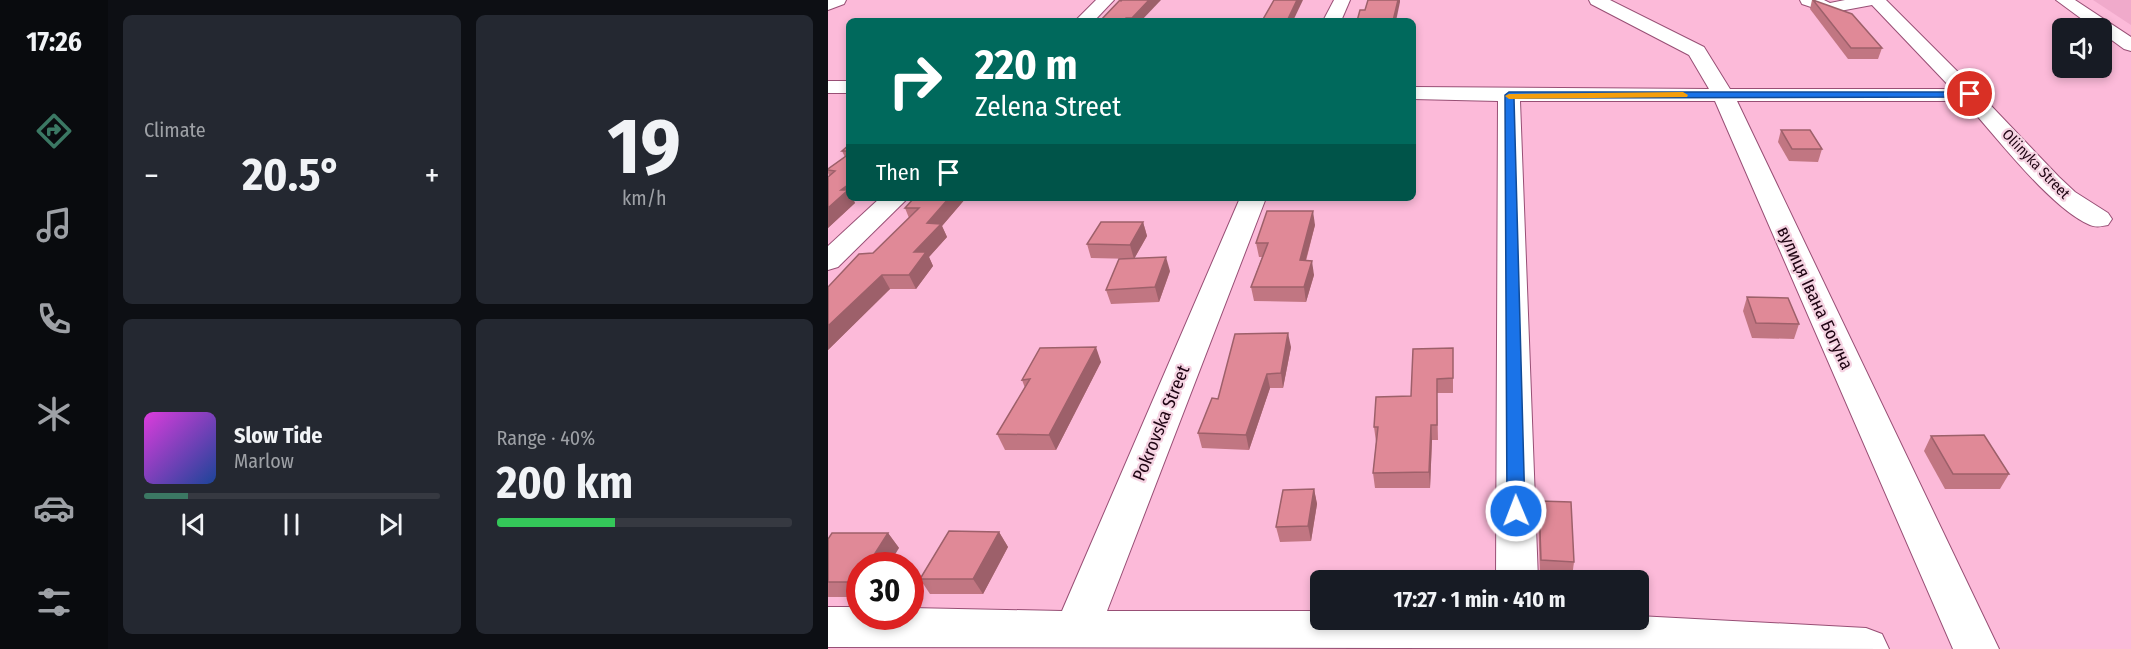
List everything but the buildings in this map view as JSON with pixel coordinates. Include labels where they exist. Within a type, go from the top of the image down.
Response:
[{"type":"street","points":[[828,5],[838,0]]},
{"type":"street","points":[[1087,18],[1106,0]]},
{"type":"street","points":[[1333,18],[1342,0]]},
{"type":"street","name":"вулиця Івана Богуна","points":[[1597,0],[1697,51],[1723,95],[1976,649]]},
{"type":"street","points":[[1808,0],[1829,8],[1875,0]]},
{"type":"street","name":"Oliinyka Street","points":[[1875,0],[1970,94],[2050,182],[2099,219]]},
{"type":"street","points":[[2064,0],[2131,45]]},
{"type":"street","points":[[828,87],[846,87]]},
{"type":"street","points":[[1416,93],[1970,94]]},
{"type":"street","points":[[1509,95],[1517,570]]},
{"type":"street","points":[[828,261],[892,201]]},
{"type":"street","name":"Pokrovska Street","points":[[1077,641],[1086,606],[1252,201]]},
{"type":"street","points":[[828,627],[1077,641],[1380,630]]},
{"type":"street","points":[[1590,630],[1866,649]]},
{"type":"shaded area","points":[[2093,0],[2131,0],[2131,25]]},
{"type":"slow traffic","points":[[1509,96],[1683,95]]},
{"type":"route","points":[[1516,511],[1509,95],[1970,94]]}]
